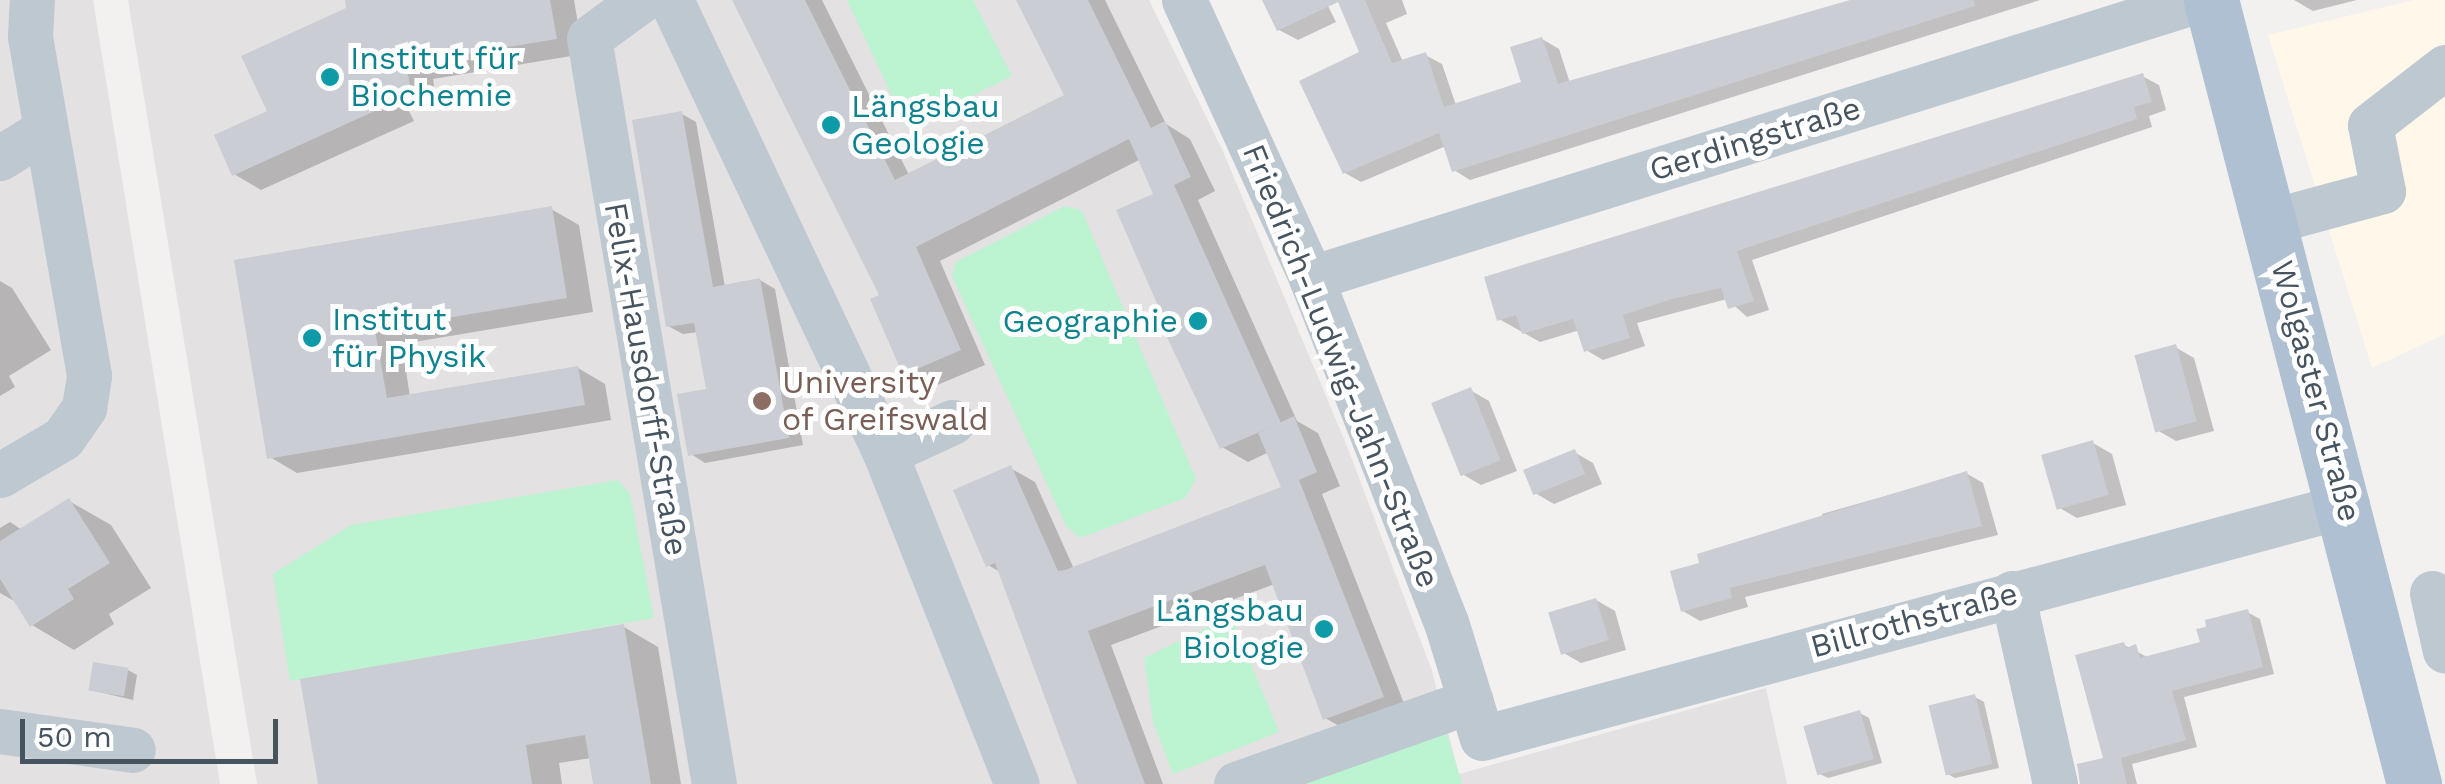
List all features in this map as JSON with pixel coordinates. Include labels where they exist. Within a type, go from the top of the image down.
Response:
[{"type":"main road","name":"Wolgaster Straße","points":[[2211,0],[2346,504],[2414,784]]},
{"type":"street","points":[[0,476],[63,438],[84,408],[90,375],[30,36],[32,0]]},
{"type":"street","name":"Felix-Hausdorff-Straße","points":[[641,0],[589,38],[714,784]]},
{"type":"street","points":[[672,0],[885,453],[1017,784]]},
{"type":"street","name":"Friedrich-Ludwig-Jahn-Straße","points":[[1184,0],[1311,278],[1476,720]]},
{"type":"street","name":"Gerdingstraße","points":[[1311,278],[2200,0]]},
{"type":"street","points":[[2272,221],[2383,191],[2370,124],[2445,67]]},
{"type":"street","points":[[0,158],[45,130]]},
{"type":"street","points":[[885,453],[952,422]]},
{"type":"street","name":"Billrothstraße","points":[[1476,720],[2012,593],[2346,504]]},
{"type":"street","points":[[2012,593],[2056,784]]},
{"type":"street","points":[[2432,593],[2445,651]]},
{"type":"street","points":[[1236,784],[1476,720]]},
{"type":"street","points":[[0,731],[133,750]]},
{"type":"shaded area","points":[[0,0],[93,0],[220,784],[0,784]]},
{"type":"shaded area","name":"University of Greifswald","points":[[128,0],[1149,0],[1222,149],[1347,446],[1432,671],[1459,774],[1766,688],[1787,784],[257,784]]},
{"type":"shaded area","points":[[2414,0],[2445,0],[2445,334],[2372,368],[2268,35]]},
{"type":"green space","points":[[847,0],[973,0],[1012,76],[907,128]]},
{"type":"green space","points":[[1065,206],[1082,211],[1196,479],[1185,498],[1080,538],[1066,526],[952,276],[956,262]]},
{"type":"green space","points":[[618,480],[630,494],[654,618],[290,681],[273,574],[351,525]]},
{"type":"green space","points":[[1231,616],[1279,732],[1173,774],[1153,722],[1144,658]]},
{"type":"green space","points":[[1443,721],[1462,784],[1281,784]]},
{"type":"building","name":"Institut für Biochemie","points":[[345,0],[550,0],[557,39],[406,64],[411,90],[382,94],[388,105],[232,176],[214,135],[267,111],[241,56],[346,8]]},
{"type":"building","points":[[732,0],[805,0],[895,180],[1064,95],[1016,0],[1088,0],[1151,128],[1165,121],[1191,177],[1174,185],[1281,423],[1220,449],[1154,310],[1159,308],[1116,210],[1153,194],[1129,139],[916,247],[961,350],[903,375],[870,299],[879,295]]},
{"type":"building","points":[[1262,0],[1365,0],[1392,63],[1426,52],[1444,107],[1521,82],[1510,47],[1542,37],[1558,84],[1850,0],[1974,0],[1975,6],[1452,172],[1439,133],[1343,174],[1299,81],[1359,52],[1338,2],[1277,31]]},
{"type":"building","points":[[2143,73],[2152,102],[2134,107],[2137,119],[1737,251],[1754,301],[1728,309],[1721,288],[1672,299],[1623,315],[1630,338],[1584,352],[1573,319],[1522,334],[1516,315],[1497,321],[1484,277]]},
{"type":"building","points":[[682,111],[713,287],[760,278],[789,438],[688,456],[677,394],[706,389],[694,323],[666,327],[632,120]]},
{"type":"building","name":"Institut für Physik","points":[[552,206],[567,298],[375,330],[387,398],[578,366],[585,405],[267,459],[234,260]]},
{"type":"building","points":[[2176,344],[2197,421],[2155,432],[2134,355]]},
{"type":"building","points":[[1471,387],[1501,460],[1461,476],[1431,403]]},
{"type":"building","points":[[1294,416],[1317,472],[1299,480],[1384,697],[1323,720],[1265,565],[1088,631],[1145,784],[1077,784],[995,563],[986,567],[953,490],[1011,465],[1058,571],[1065,570],[1281,487],[1258,433]]},
{"type":"building","points":[[2093,440],[2109,495],[2057,510],[2041,455]]},
{"type":"building","points":[[1575,449],[1585,474],[1533,495],[1523,470]]},
{"type":"building","points":[[1967,471],[1982,526],[1730,588],[1732,598],[1681,612],[1670,571],[1699,563],[1697,554]]},
{"type":"building","points":[[69,498],[110,563],[68,589],[74,599],[30,627],[0,579],[0,541]]},
{"type":"building","points":[[1596,598],[1609,640],[1561,655],[1548,613]]},
{"type":"building","points":[[2248,609],[2263,667],[2172,691],[2186,740],[2121,758],[2127,784],[2080,784],[2077,764],[2103,758],[2075,655],[2124,642],[2126,648],[2136,644],[2140,658],[2200,642],[2196,629],[2206,627],[2205,620]]},
{"type":"building","points":[[624,624],[651,784],[593,784],[585,735],[526,745],[532,784],[318,784],[300,679]]},
{"type":"building","points":[[93,662],[129,668],[124,696],[88,691]]},
{"type":"building","points":[[1975,694],[1992,764],[1946,775],[1928,706]]},
{"type":"building","points":[[1860,710],[1874,759],[1817,775],[1803,726]]},
{"type":"place","name":"Institut für Biochemie","points":[[330,77]]},
{"type":"place","name":"Längsbau Geologie","points":[[831,125]]},
{"type":"place","name":"Geographie","points":[[1198,321]]},
{"type":"place","name":"Institut für Physik","points":[[312,338]]},
{"type":"place","name":"University of Greifswald","points":[[762,401]]},
{"type":"place","name":"Längsbau Biologie","points":[[1324,629]]}]
